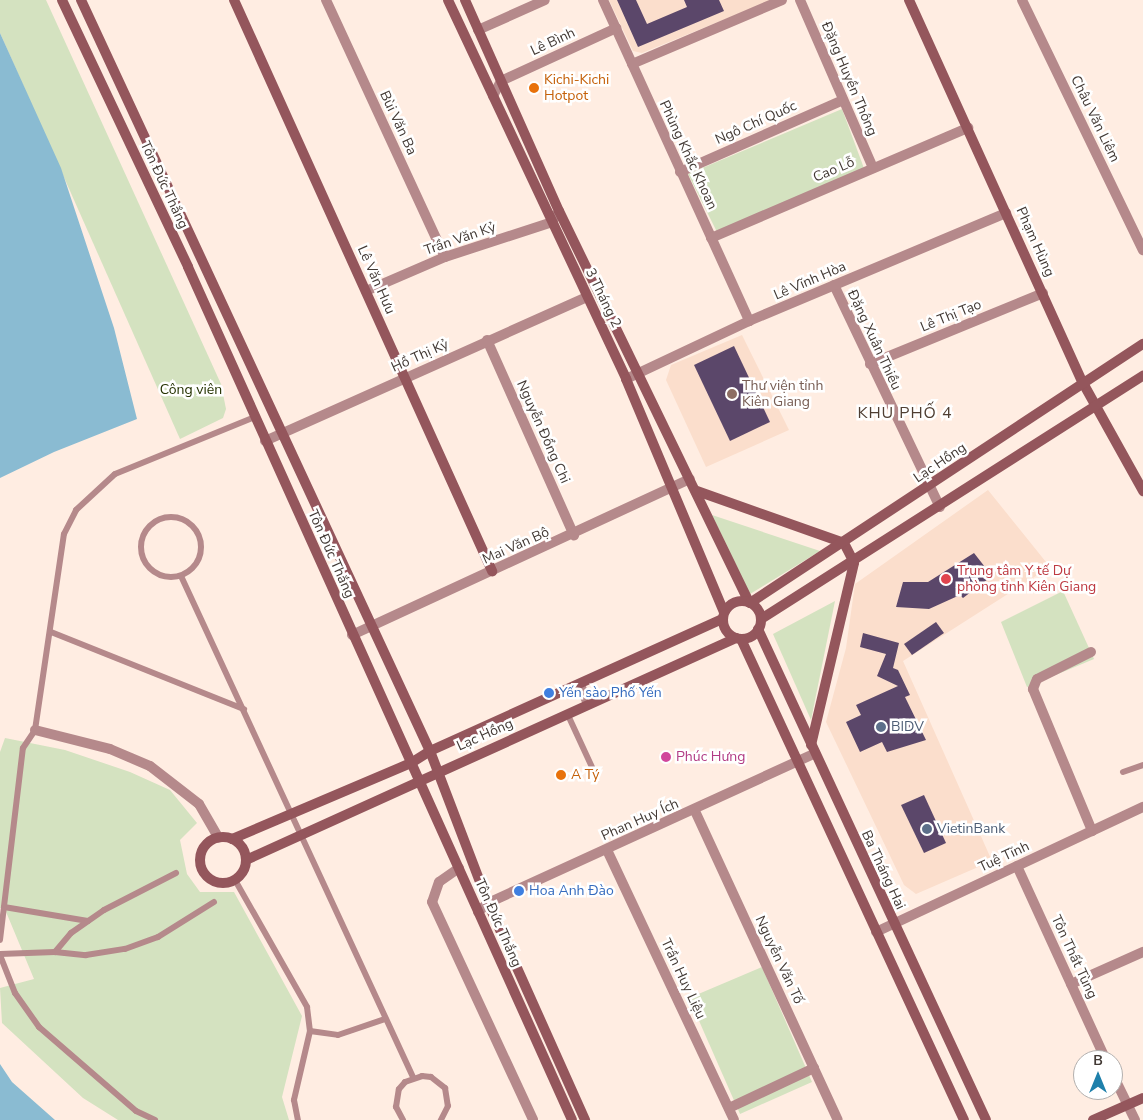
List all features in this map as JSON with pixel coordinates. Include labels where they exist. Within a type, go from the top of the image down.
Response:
[{"type":"street","name":"Tôn Đức Thắng","points":[[62,0],[255,417],[572,1120]]},
{"type":"street","name":"Tôn Đức Thắng","points":[[81,0],[279,432],[430,751],[488,903],[585,1120]]},
{"type":"street","name":"Lê Văn Hưu","points":[[234,0],[492,572]]},
{"type":"street","name":"Bùi Văn Ba","points":[[326,0],[445,257]]},
{"type":"street","name":"3 Tháng 2","points":[[448,0],[626,378],[674,488],[723,616]]},
{"type":"street","name":"3 Tháng 2","points":[[465,0],[559,210],[750,602]]},
{"type":"street","points":[[478,30],[546,0]]},
{"type":"street","name":"Phùng Khắc Khoan","points":[[603,0],[749,321]]},
{"type":"street","points":[[632,64],[782,0]]},
{"type":"street","name":"Đặng Huyền Thông","points":[[800,0],[873,168]]},
{"type":"street","name":"Phạm Hùng","points":[[909,0],[1083,383],[1143,491]]},
{"type":"street","name":"Châu Văn Liêm","points":[[1022,0],[1143,250]]},
{"type":"street","name":"Lê Bình","points":[[501,81],[616,28]]},
{"type":"street","points":[[493,96],[501,81]]},
{"type":"street","name":"Ngô Chí Quốc","points":[[680,172],[843,100]]},
{"type":"street","name":"Cao Lỗ","points":[[712,238],[968,128]]},
{"type":"street","points":[[552,222],[559,210]]},
{"type":"street","name":"Lê Vĩnh Hòa","points":[[626,378],[749,321],[1006,212]]},
{"type":"street","name":"Trần Văn Kỷ","points":[[366,291],[445,257],[552,222]]},
{"type":"street","name":"Đặng Xuân Thiều","points":[[834,285],[928,488],[940,507]]},
{"type":"street","name":"Lê Thị Tạo","points":[[870,364],[1043,293]]},
{"type":"street","name":"Hồ Thị Kỷ","points":[[265,440],[279,432],[405,378],[586,296]]},
{"type":"street","name":"Nguyễn Đổng Chi","points":[[487,340],[574,535]]},
{"type":"street","name":"Lạc Hồng","points":[[750,602],[928,488],[1143,344]]},
{"type":"street","points":[[738,638],[1097,408],[1143,376]]},
{"type":"street","name":"Mai Văn Bộ","points":[[352,635],[574,535],[690,479]]},
{"type":"street","points":[[697,491],[844,543],[854,563],[813,749]]},
{"type":"street","points":[[760,624],[750,602],[735,602],[723,616],[725,629],[738,638],[964,1120]]},
{"type":"street","name":"Lạc Hồng","points":[[232,839],[411,763],[430,751],[580,685],[723,616]]},
{"type":"street","name":"Ba Tháng Hai","points":[[760,624],[813,749],[892,923],[986,1120]]},
{"type":"street","name":"Lạc Hồng","points":[[246,860],[420,781],[438,771],[738,638]]},
{"type":"street","points":[[1092,652],[1037,679],[1033,689],[1092,831]]},
{"type":"street","points":[[580,685],[588,704]]},
{"type":"street","points":[[36,730],[102,746],[150,766],[199,804],[219,838]]},
{"type":"street","name":"Phan Huy Ích","points":[[478,912],[488,903],[695,811],[797,763],[813,749]]},
{"type":"street","name":"Tuệ Tĩnh","points":[[876,932],[1143,807]]},
{"type":"street","name":"Nguyễn Văn Tố","points":[[695,811],[838,1120]]},
{"type":"street","points":[[219,838],[232,839],[244,849],[246,860],[235,880],[215,882],[203,872],[202,852],[219,838]]},
{"type":"street","name":"Trần Huy Liệu","points":[[607,850],[734,1120]]},
{"type":"street","name":"Tôn Thất Tùng","points":[[1017,866],[1101,1050]]},
{"type":"street","points":[[459,868],[439,882],[432,902],[533,1120]]},
{"type":"street","points":[[1071,984],[1143,952]]},
{"type":"street","points":[[729,1108],[814,1068]]},
{"type":"street","points":[[1123,1095],[1135,1120]]},
{"type":"street","points":[[1093,1120],[1143,1098]]},
{"type":"lane","points":[[0,940],[23,748],[36,730],[64,534],[76,510],[115,474],[255,417]]},
{"type":"lane","points":[[165,517],[190,522],[202,544],[194,568],[181,576],[158,575],[142,556],[145,531],[165,517]]},
{"type":"lane","points":[[181,576],[244,709],[412,1078]]},
{"type":"lane","points":[[51,632],[244,709]]},
{"type":"lane","points":[[567,713],[592,767]]},
{"type":"lane","points":[[1123,772],[1143,765]]},
{"type":"lane","points":[[55,952],[71,933],[118,901],[176,873]]},
{"type":"lane","points":[[235,880],[308,1007],[310,1031],[296,1084],[298,1120]]},
{"type":"lane","points":[[155,1120],[136,1111],[39,1027],[15,994],[0,954],[55,952],[86,956],[126,949],[158,937],[214,902]]},
{"type":"lane","points":[[4,907],[88,921]]},
{"type":"lane","points":[[310,1031],[338,1035],[386,1019]]},
{"type":"lane","points":[[403,1120],[396,1098],[404,1082],[412,1078],[431,1077],[445,1088],[448,1106],[441,1120]]},
{"type":"shaded area","points":[[609,0],[772,0],[642,53],[633,51]]},
{"type":"shaded area","points":[[742,335],[789,430],[706,467],[666,380],[671,365]]},
{"type":"shaded area","points":[[988,490],[1050,567],[903,661],[992,861],[916,894],[904,885],[826,722],[846,648],[855,584]]},
{"type":"green space","name":"Công viên","points":[[0,0],[46,0],[221,384],[226,409],[223,418],[180,439],[0,33]]},
{"type":"green space","points":[[842,109],[865,171],[718,234],[688,174]]},
{"type":"green space","points":[[712,515],[820,551],[750,594]]},
{"type":"green space","points":[[1063,591],[1094,659],[1027,687],[1001,622]]},
{"type":"green space","points":[[835,601],[811,720],[773,634]]},
{"type":"green space","points":[[5,738],[65,750],[130,772],[170,790],[197,823],[180,840],[187,874],[200,892],[234,892],[302,1016],[282,1097],[289,1120],[118,1120],[83,1098],[2,1023],[0,988],[34,979],[4,907],[0,908],[0,752]]},
{"type":"green space","points":[[762,967],[812,1082],[740,1114],[689,998]]},
{"type":"water","points":[[0,33],[61,168],[114,328],[137,419],[54,452],[0,478]]},
{"type":"water","points":[[0,1064],[12,1082],[55,1120],[0,1120]]},
{"type":"building","points":[[617,0],[636,0],[647,24],[687,7],[684,0],[719,0],[724,11],[638,47]]},
{"type":"building","name":"Thư viện tỉnh Kiên Giang","points":[[734,346],[770,422],[730,441],[694,365]]},
{"type":"building","points":[[974,553],[992,576],[963,598],[960,595],[929,609],[896,607],[903,582],[928,582]]},
{"type":"building","points":[[936,622],[944,633],[912,655],[904,644]]},
{"type":"building","points":[[863,633],[899,643],[893,668],[898,670],[910,695],[905,697],[926,740],[887,752],[882,742],[860,752],[846,722],[861,715],[856,705],[898,686],[877,676],[886,654],[860,647]]},
{"type":"building","points":[[924,795],[946,843],[924,853],[901,805]]},
{"type":"place","name":"Kichi-Kichi Hotpot","points":[[534,88]]},
{"type":"place","name":"Thư viện tỉnh Kiên Giang","points":[[732,394]]},
{"type":"place","name":"Trung tâm Y tế Dự phòng tỉnh Kiên Giang","points":[[946,579]]},
{"type":"place","name":"Yến sào Phố Yến","points":[[549,693]]},
{"type":"place","name":"BIDV","points":[[881,727]]},
{"type":"place","name":"Phúc Hưng","points":[[666,757]]},
{"type":"place","name":"A Tý","points":[[561,775]]},
{"type":"place","name":"VietinBank","points":[[927,829]]},
{"type":"place","name":"Hoa Anh Đào","points":[[519,891]]},
{"type":"district","name":"KHU PHỐ 4","points":[[905,413]]}]
